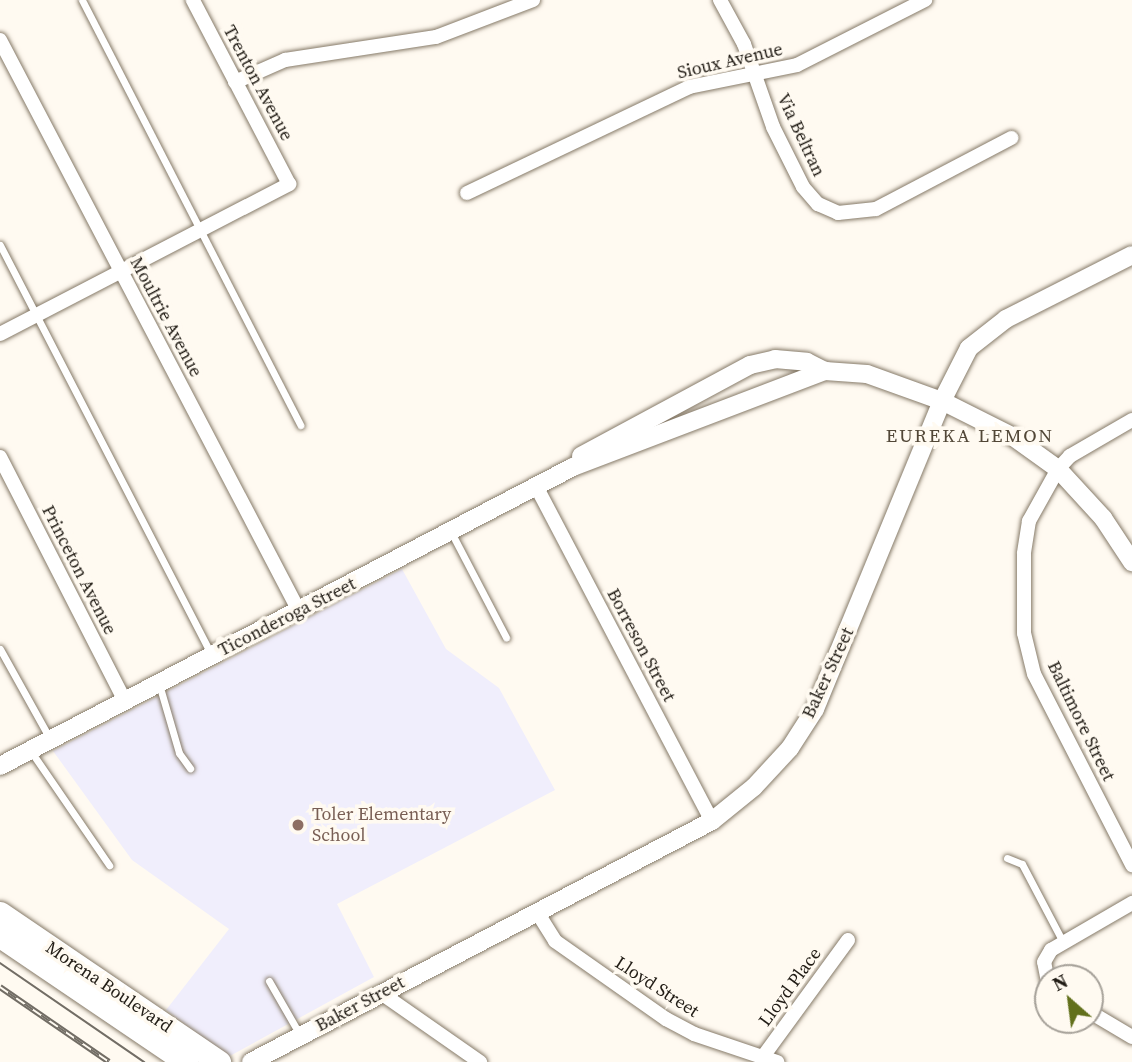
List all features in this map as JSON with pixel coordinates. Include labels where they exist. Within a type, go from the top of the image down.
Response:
[{"type":"main road","name":"Morena Boulevard","points":[[0,913],[219,1062]]},
{"type":"main road","name":"Morena Boulevard","points":[[0,936],[186,1062]]},
{"type":"street","name":"Trenton Avenue","points":[[192,0],[289,184],[203,230]]},
{"type":"street","points":[[235,82],[285,61],[436,37],[533,0]]},
{"type":"street","name":"Via Beltran","points":[[720,0],[755,73],[773,127],[803,187],[818,204],[838,213],[876,209],[1010,138]]},
{"type":"street","name":"Sioux Avenue","points":[[467,193],[689,87],[797,65],[925,0]]},
{"type":"street","name":"Moultrie Avenue","points":[[0,40],[299,611]]},
{"type":"street","points":[[0,334],[203,230]]},
{"type":"street","name":"Baker Street","points":[[251,1062],[712,821],[754,787],[790,748],[815,709],[956,367],[985,332],[1132,255]]},
{"type":"street","name":"Ticonderoga Street","points":[[573,467],[582,455],[750,365],[775,359],[807,362],[825,371],[867,374],[942,401],[1012,436],[1058,469],[1103,518],[1132,562]]},
{"type":"street","name":"Ticonderoga Street","points":[[0,766],[573,467],[825,371]]},
{"type":"street","points":[[1058,469],[1070,456],[1132,420]]},
{"type":"street","name":"Princeton Avenue","points":[[0,457],[125,701]]},
{"type":"street","name":"Baltimore Street","points":[[1058,469],[1029,521],[1024,554],[1027,653],[1132,865]]},
{"type":"street","name":"Borreson Street","points":[[536,486],[712,821]]},
{"type":"street","points":[[1044,964],[1063,942],[1132,903]]},
{"type":"street","name":"Lloyd Street","points":[[537,912],[555,941],[666,1019],[777,1062]]},
{"type":"street","name":"Lloyd Place","points":[[762,1058],[848,940]]},
{"type":"street","points":[[381,993],[480,1062]]},
{"type":"street","points":[[1104,1020],[1132,1037]]},
{"type":"lane","points":[[82,0],[203,230],[300,425]]},
{"type":"lane","points":[[0,245],[212,655]]},
{"type":"lane","points":[[451,532],[506,636]]},
{"type":"lane","points":[[0,649],[50,740]]},
{"type":"lane","points":[[158,683],[179,753],[190,768]]},
{"type":"lane","points":[[30,750],[109,865]]},
{"type":"lane","points":[[1007,858],[1022,864],[1063,942]]},
{"type":"lane","points":[[269,981],[300,1035]]},
{"type":"shaded area","name":"Toler Elementary School","points":[[402,569],[446,649],[499,688],[555,790],[337,904],[374,977],[228,1057],[166,1010],[229,929],[132,860],[53,751]]},
{"type":"tram line","points":[[0,963],[144,1062]]},
{"type":"railway","points":[[0,987],[109,1062]]},
{"type":"place","name":"Toler Elementary School","points":[[298,825]]},
{"type":"district","name":"EUREKA LEMON","points":[[970,436]]}]
